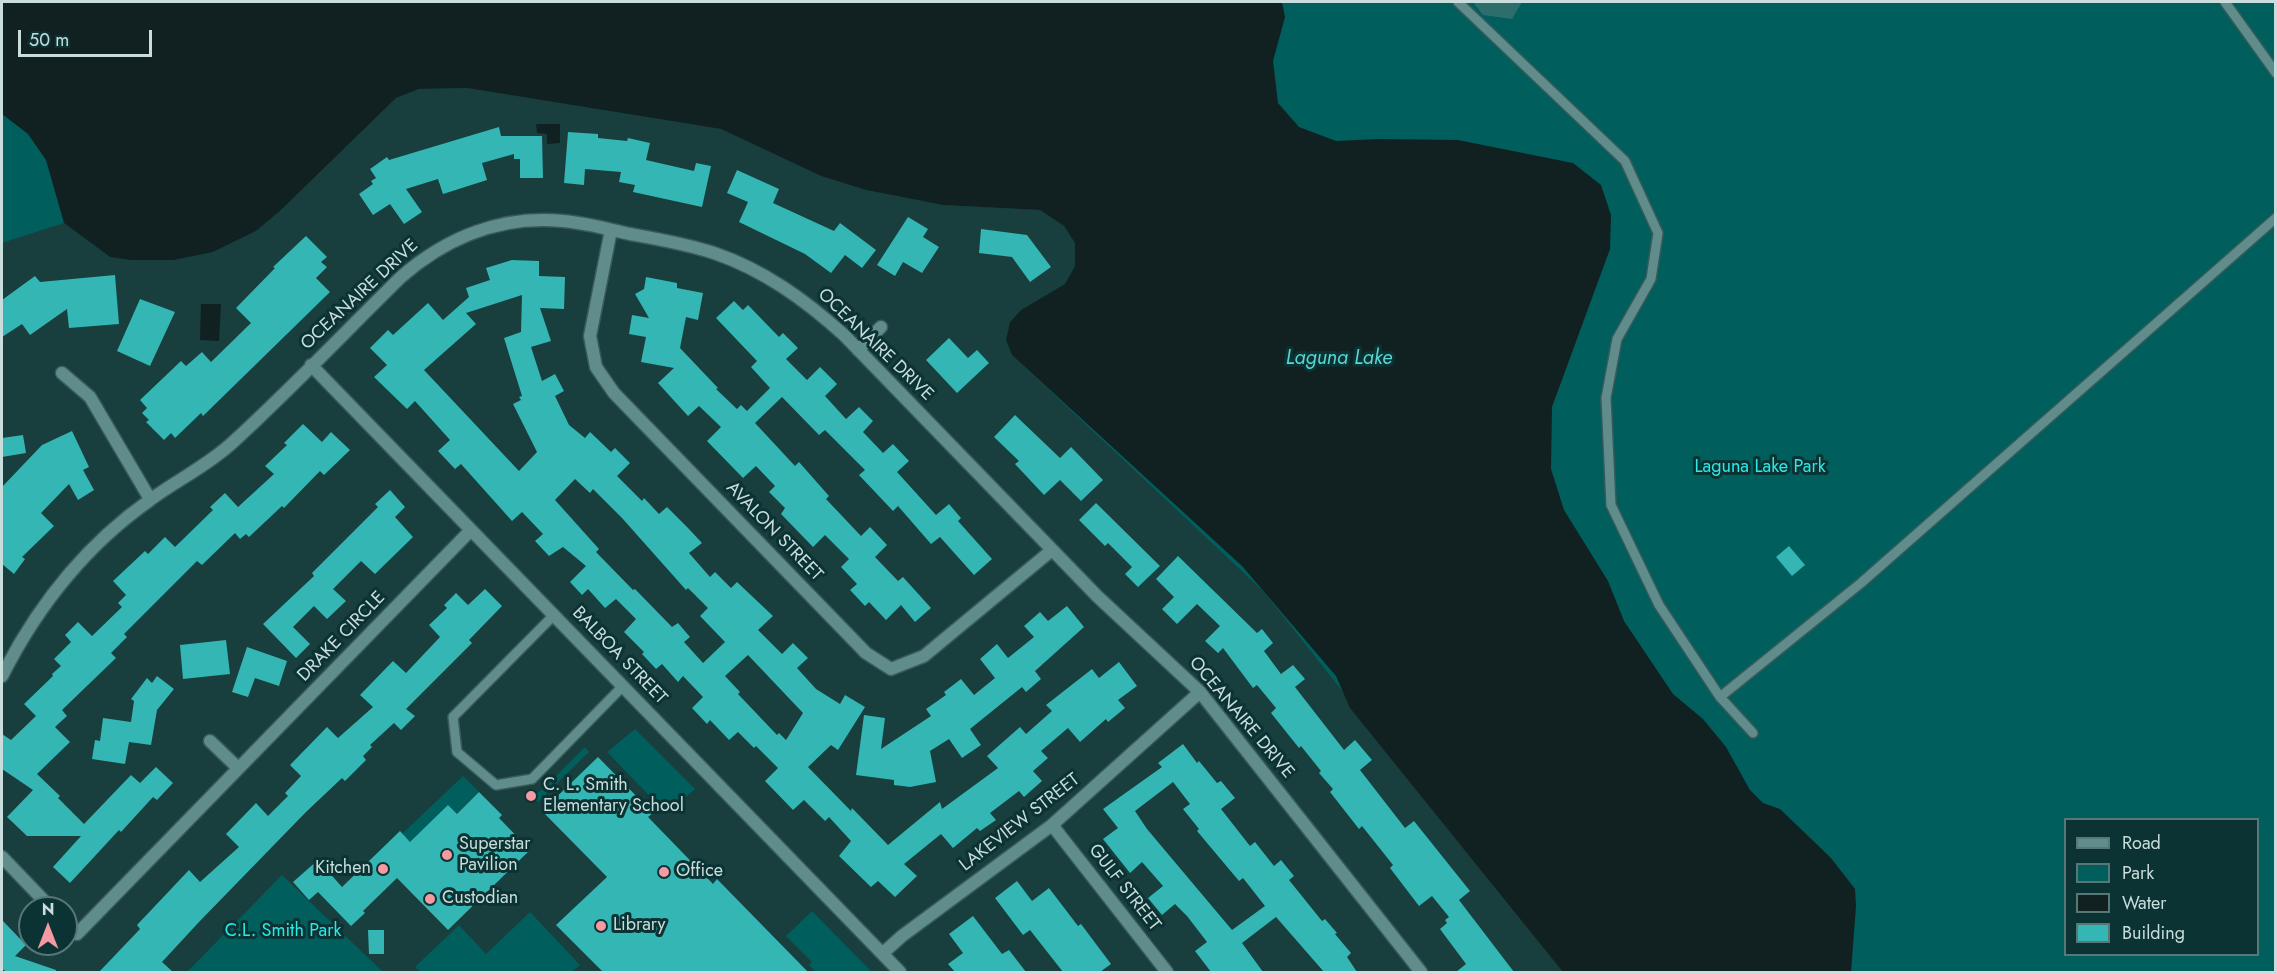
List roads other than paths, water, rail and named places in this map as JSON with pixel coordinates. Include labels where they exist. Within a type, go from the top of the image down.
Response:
[{"type":"street","name":"OCEANAIRE DRIVE","points":[[2,676],[37,614],[65,578],[97,544],[150,499],[191,474],[231,444],[416,264],[458,238],[486,228],[525,220],[564,221],[611,230],[714,253],[750,268],[783,286],[815,309],[858,350],[1097,596],[1200,692],[1421,972]]},
{"type":"street","name":"AVALON STREET","points":[[611,230],[590,336],[596,367],[614,393],[866,653],[891,669],[924,656],[1052,550]]},
{"type":"street","points":[[858,350],[881,327]]},
{"type":"street","name":"BALBOA STREET","points":[[311,364],[883,953],[892,970]]},
{"type":"street","points":[[62,373],[90,397],[150,499]]},
{"type":"street","name":"DRAKE CIRCLE","points":[[78,932],[471,530]]},
{"type":"street","name":"LAKEVIEW STREET","points":[[883,953],[902,936],[1052,825],[1200,692]]},
{"type":"street","points":[[210,741],[238,768]]},
{"type":"street","name":"GULF STREET","points":[[1052,825],[1167,972]]},
{"type":"street","points":[[2,857],[39,896]]},
{"type":"lane","points":[[1458,2],[1625,161],[1658,233],[1651,279],[1617,339],[1606,398],[1611,505],[1659,605],[1720,698],[1753,733]]},
{"type":"lane","points":[[2225,2],[2276,73]]},
{"type":"lane","points":[[1720,698],[1861,583],[2276,218]]},
{"type":"lane","points":[[554,615],[453,717],[457,752],[496,785],[532,779],[623,686]]},
{"type":"water","name":"Laguna Lake","points":[[2,2],[1282,2],[1285,17],[1273,61],[1278,103],[1299,127],[1336,141],[1458,140],[1573,163],[1601,185],[1611,215],[1610,249],[1552,407],[1551,469],[1564,510],[1608,581],[1624,621],[1673,694],[1703,719],[1726,747],[1750,790],[1763,803],[1780,809],[1831,858],[1855,889],[1856,906],[1851,972],[1563,972],[1350,708],[1336,676],[1242,566],[1012,355],[1006,340],[1010,322],[1021,310],[1065,284],[1075,266],[1075,243],[1064,226],[1040,210],[943,205],[866,190],[821,176],[721,129],[467,88],[419,89],[396,98],[281,210],[256,231],[213,252],[174,260],[130,260],[110,257],[64,223],[46,160],[28,134],[2,114]]},
{"type":"water","points":[[536,124],[560,124],[560,143],[547,144],[547,134],[537,133]]},
{"type":"water","points":[[201,304],[221,304],[219,341],[200,340]]},
{"type":"place","name":"C. L. Smith Elementary School","points":[[531,796]]},
{"type":"place","name":"Superstar Pavilion","points":[[447,855]]},
{"type":"place","name":"Kitchen","points":[[383,869]]},
{"type":"place","name":"Office","points":[[664,872]]},
{"type":"place","name":"Custodian","points":[[430,899]]},
{"type":"place","name":"Library","points":[[601,926]]},
{"type":"park label","name":"Laguna Lake Park","points":[[1760,468]]},
{"type":"park label","name":"C.L. Smith Park","points":[[283,932]]}]
